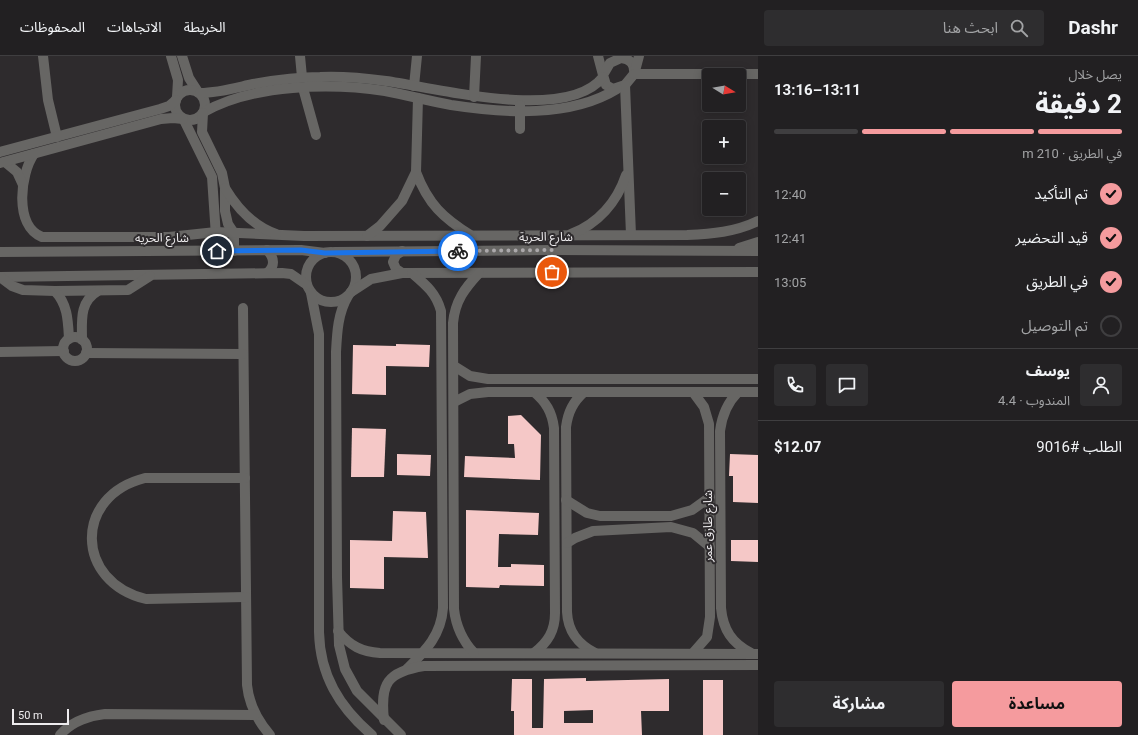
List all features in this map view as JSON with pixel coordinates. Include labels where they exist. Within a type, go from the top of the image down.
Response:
[{"type":"street","points":[[43,56],[48,100],[57,137]]},
{"type":"street","points":[[171,56],[178,80],[176,113],[184,119],[212,177],[217,251]]},
{"type":"street","points":[[182,56],[189,78],[205,104],[202,132],[220,166],[225,188],[228,224],[234,233],[234,251]]},
{"type":"street","points":[[300,56],[298,78],[300,88],[316,135]]},
{"type":"street","points":[[414,86],[417,56]]},
{"type":"street","points":[[474,96],[476,56]]},
{"type":"street","points":[[598,56],[603,76],[609,87],[621,87]]},
{"type":"street","points":[[2,163],[161,119],[172,118],[193,120],[221,103],[240,97],[300,88],[355,88],[467,107],[520,110],[550,109],[595,100],[621,87],[634,73],[639,56]]},
{"type":"street","points":[[0,152],[160,109],[169,106],[186,90],[215,92],[266,82],[298,78],[353,78],[474,96],[521,99],[556,98],[580,94],[593,88],[603,76],[610,63],[620,57],[629,60],[632,63],[634,73]]},
{"type":"street","points":[[634,73],[758,74]]},
{"type":"street","points":[[621,87],[628,169],[631,235]]},
{"type":"street","points":[[367,236],[384,222],[402,201],[416,172],[418,98]]},
{"type":"street","points":[[520,129],[521,99]]},
{"type":"street","points":[[34,154],[26,170],[24,211],[27,225],[36,235],[42,237],[169,237],[216,232],[279,235],[367,236],[707,234],[736,230],[758,221]]},
{"type":"street","points":[[2,163],[17,172],[24,187]]},
{"type":"street","points":[[567,236],[592,223],[605,212],[620,190],[628,169]]},
{"type":"street","points":[[416,172],[425,193],[437,210],[448,220],[472,236]]},
{"type":"street","points":[[225,188],[248,217],[268,231],[279,235]]},
{"type":"street","points":[[726,251],[758,242]]},
{"type":"street","points":[[267,250],[274,262],[273,266],[267,273]]},
{"type":"street","name":"شارع الحريه","points":[[0,252],[267,250],[330,252]]},
{"type":"street","points":[[552,250],[552,272]]},
{"type":"street","name":"شارع الحرية","points":[[330,252],[552,250],[758,251]]},
{"type":"street","points":[[384,720],[382,697],[384,689],[392,677],[407,669],[436,637],[442,617],[441,311],[438,300],[432,290],[407,273],[396,269],[393,262],[396,255],[402,251]]},
{"type":"street","points":[[372,735],[355,720],[340,701],[324,668],[319,644],[319,334],[306,274],[309,265],[316,257],[330,252],[348,259],[354,267],[356,277],[350,294],[342,306],[338,321],[336,352],[337,577],[338,631],[341,657],[350,680],[365,700],[400,735]]},
{"type":"street","points":[[0,277],[150,276],[267,273],[291,274],[320,300],[329,302],[339,301],[371,280],[407,273],[758,272]]},
{"type":"street","points":[[474,653],[461,636],[455,617],[453,322],[460,296],[479,273]]},
{"type":"street","points":[[0,277],[12,286],[23,290],[98,291],[128,290],[138,286],[150,276]]},
{"type":"street","points":[[55,291],[61,298],[66,310],[69,339]]},
{"type":"street","points":[[82,340],[76,338],[69,339],[65,344],[64,351],[69,359],[76,361],[82,358],[86,353],[86,346],[82,340],[82,310],[86,300],[98,291]]},
{"type":"street","points":[[243,308],[247,685],[249,700],[255,715],[270,735]]},
{"type":"street","points":[[66,310],[82,310]]},
{"type":"street","points":[[442,322],[446,319],[453,322]]},
{"type":"street","points":[[319,352],[323,347],[329,346],[336,352]]},
{"type":"street","points":[[0,352],[64,351]]},
{"type":"street","points":[[86,353],[243,354]]},
{"type":"street","points":[[454,366],[470,376],[488,379],[758,379]]},
{"type":"street","points":[[488,379],[484,387],[488,392]]},
{"type":"street","points":[[644,379],[644,392]]},
{"type":"street","points":[[454,402],[470,394],[488,392],[758,392]]},
{"type":"street","points":[[534,392],[551,411],[555,435],[554,630],[549,639],[534,653]]},
{"type":"street","points":[[584,392],[576,400],[569,411],[566,434],[567,612],[568,622],[575,637],[588,649],[595,653]]},
{"type":"street","name":"شارع طارق عمر","points":[[693,392],[704,407],[710,430],[710,617],[707,637],[693,653]]},
{"type":"street","name":"شارع طارق عمر","points":[[738,392],[726,406],[720,431],[722,617],[724,626],[735,642],[754,654]]},
{"type":"street","points":[[710,430],[715,426],[720,431]]},
{"type":"street","points":[[555,435],[560,431],[566,434]]},
{"type":"street","points":[[442,447],[454,447]]},
{"type":"street","points":[[319,451],[337,452]]},
{"type":"street","points":[[245,478],[145,478],[130,481],[112,493],[98,510],[94,524],[92,541],[94,554],[99,567],[108,579],[119,589],[132,596],[146,599],[246,597]]},
{"type":"street","points":[[566,500],[587,513],[612,517],[671,516],[692,510],[710,497]]},
{"type":"street","points":[[671,516],[675,522],[671,527]]},
{"type":"street","points":[[612,517],[607,523],[609,528],[612,529]]},
{"type":"street","points":[[567,544],[584,534],[612,529],[671,527],[693,533],[710,547]]},
{"type":"street","points":[[319,577],[337,577]]},
{"type":"street","points":[[555,613],[562,618],[567,612]]},
{"type":"street","points":[[442,617],[449,620],[455,617]]},
{"type":"street","points":[[710,617],[716,620],[722,617]]},
{"type":"street","points":[[338,631],[352,646],[370,653],[754,654]]},
{"type":"street","points":[[628,653],[628,665]]},
{"type":"street","points":[[407,669],[434,666],[758,665]]},
{"type":"street","points":[[60,735],[72,724],[83,719],[105,714],[255,715]]},
{"type":"building","points":[[396,344],[430,345],[429,367],[386,366],[386,395],[352,394],[353,345],[396,346]]},
{"type":"building","points":[[521,415],[541,435],[540,480],[464,477],[465,456],[515,458],[514,444],[508,444],[508,416]]},
{"type":"building","points":[[352,428],[386,429],[384,477],[351,477]]},
{"type":"building","points":[[397,454],[431,455],[430,476],[397,475]]},
{"type":"building","points":[[730,454],[758,455],[758,503],[733,502],[733,476],[729,476]]},
{"type":"building","points":[[466,510],[539,513],[538,535],[499,534],[498,567],[511,567],[511,564],[544,565],[544,586],[500,585],[499,588],[466,587]]},
{"type":"building","points":[[393,511],[426,512],[428,558],[384,557],[384,589],[350,588],[350,540],[392,541]]},
{"type":"building","points":[[731,540],[758,540],[758,562],[731,561]]},
{"type":"building","points":[[586,678],[586,681],[669,679],[669,711],[641,711],[642,735],[514,735],[514,711],[511,711],[512,679],[532,679],[532,728],[543,728],[544,679]],"holes":[[[593,710],[593,723],[564,723],[564,711]]]},
{"type":"building","points":[[703,680],[723,680],[723,735],[703,735]]},
{"type":"way so far","points":[[458,251],[552,250],[552,272]]},
{"type":"route","points":[[217,251],[301,250],[325,253],[362,251],[458,251]]}]
